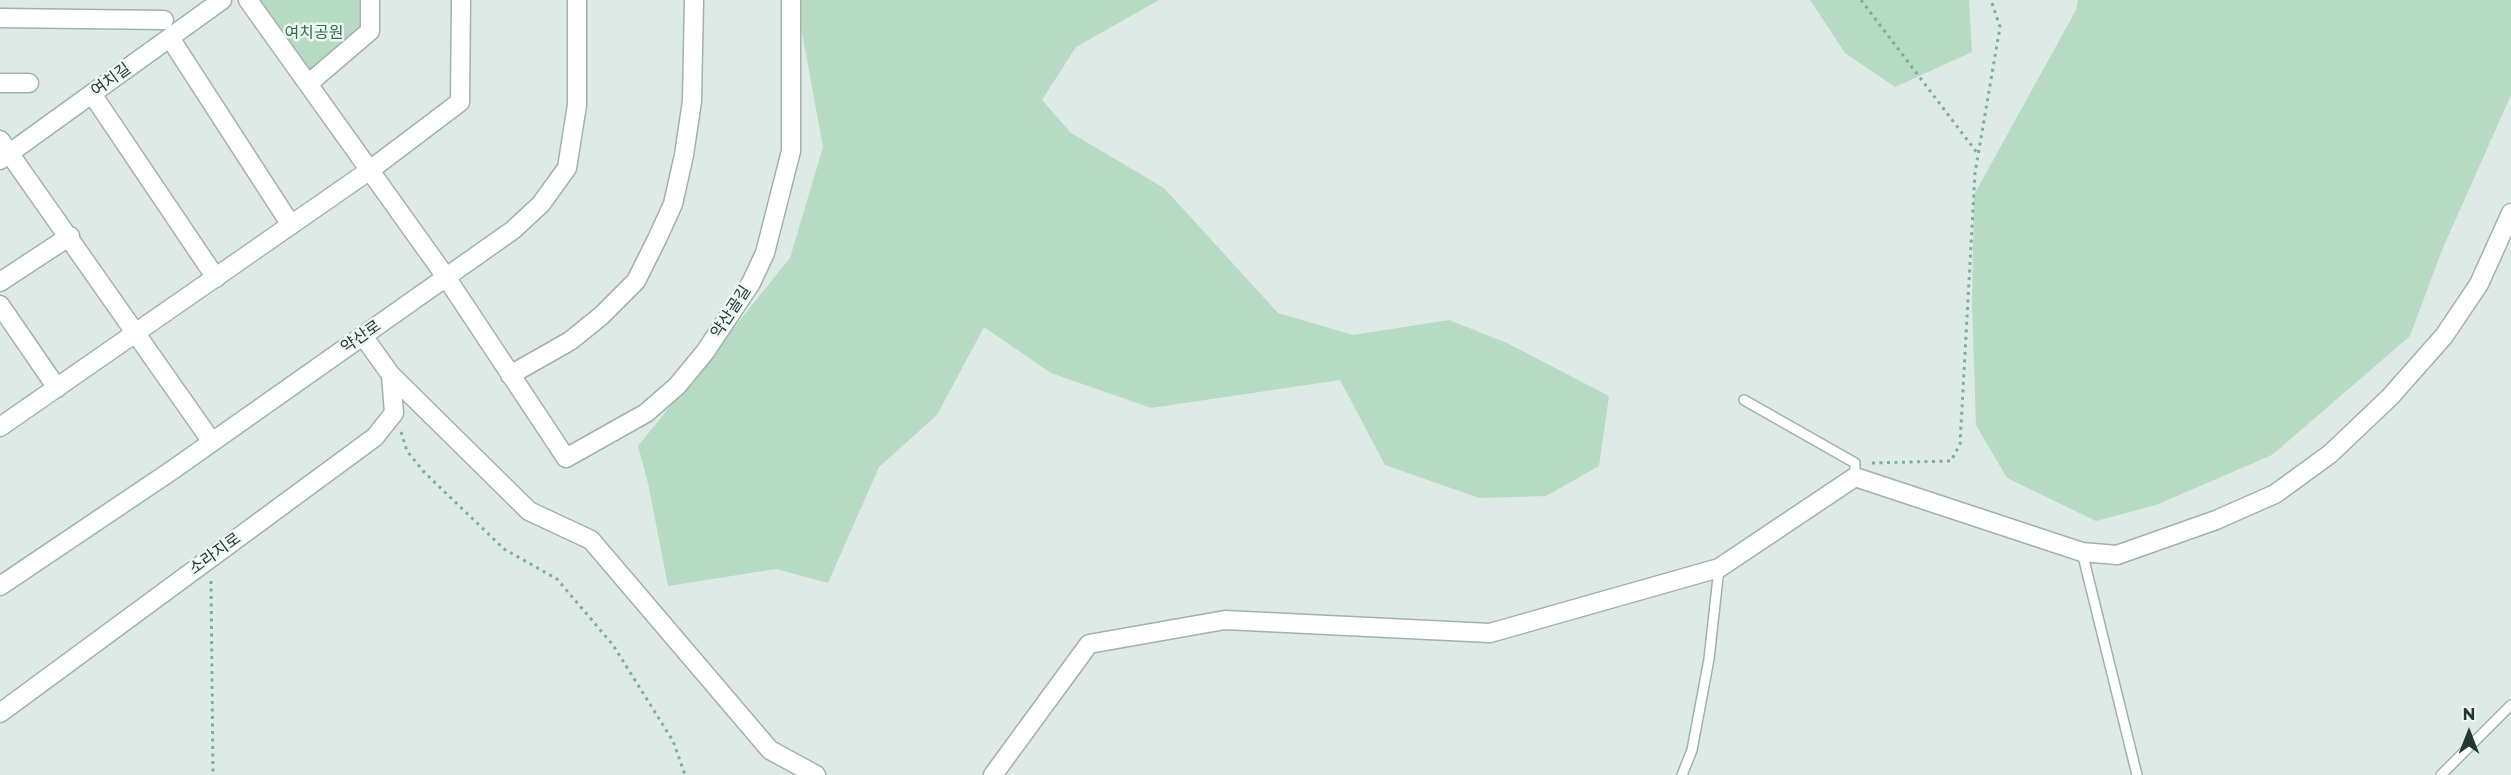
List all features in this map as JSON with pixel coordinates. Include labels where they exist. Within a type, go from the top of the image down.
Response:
[{"type":"street","name":"여치길","points":[[3,151],[92,94],[167,29],[222,0]]},
{"type":"street","name":"약산골길","points":[[248,0],[446,277],[566,458],[646,414],[676,386],[705,352],[750,283],[765,253],[791,151],[791,0]]},
{"type":"street","points":[[308,84],[370,31],[370,0]]},
{"type":"street","points":[[0,427],[370,170],[460,102],[461,0]]},
{"type":"street","name":"약산로","points":[[0,586],[363,336],[513,230],[541,204],[567,168],[577,105],[577,0]]},
{"type":"street","points":[[510,375],[570,341],[602,316],[636,281],[657,239],[673,204],[684,155],[692,101],[694,0]]},
{"type":"street","points":[[0,18],[167,29],[291,225]]},
{"type":"street","points":[[0,83],[29,83]]},
{"type":"street","points":[[92,94],[216,278]]},
{"type":"street","points":[[3,151],[70,236],[212,442]]},
{"type":"street","points":[[993,775],[1089,644],[1225,620],[1490,633],[1719,568],[1855,470],[2082,552],[2117,555],[2216,520],[2275,494],[2330,454],[2390,398],[2444,336],[2479,284],[2511,213]]},
{"type":"street","points":[[0,282],[70,236]]},
{"type":"street","points":[[0,304],[57,388]]},
{"type":"street","points":[[363,336],[391,375],[529,511],[591,540],[770,750],[816,775]]},
{"type":"street","points":[[391,375],[394,414]]},
{"type":"street","name":"소라지로","points":[[0,713],[375,437],[394,414]]},
{"type":"lane","points":[[1744,399],[1855,470]]},
{"type":"lane","points":[[2082,552],[2137,775]]},
{"type":"lane","points":[[1682,775],[1692,750],[1709,659],[1719,568]]},
{"type":"lane","points":[[2441,775],[2511,705]]},
{"type":"path","points":[[1861,0],[1978,155]]},
{"type":"path","points":[[1855,470],[1951,461],[1960,444],[1978,155],[2000,27],[1991,0]]},
{"type":"path","points":[[394,414],[406,451],[424,472],[504,549],[558,579],[613,645],[673,741],[685,775]]},
{"type":"path","points":[[211,558],[213,775]]},
{"type":"green space","name":"여치공원","points":[[248,0],[370,0],[370,31],[308,84]]},
{"type":"green space","points":[[796,0],[1159,0],[1076,47],[1042,100],[1071,133],[1164,188],[1278,313],[1353,335],[1449,320],[1507,343],[1609,396],[1599,466],[1546,496],[1479,498],[1385,465],[1340,380],[1151,408],[1051,373],[984,327],[937,415],[879,467],[828,583],[776,569],[668,586],[648,483],[638,446],[790,258],[823,147]]},
{"type":"green space","points":[[1810,0],[1969,0],[1972,52],[1895,87],[1845,53]]},
{"type":"green space","points":[[2078,0],[2511,0],[2511,95],[2442,250],[2410,336],[2272,455],[2156,505],[2096,521],[2007,478],[1976,425],[1972,305],[1974,195],[2076,10]]}]
